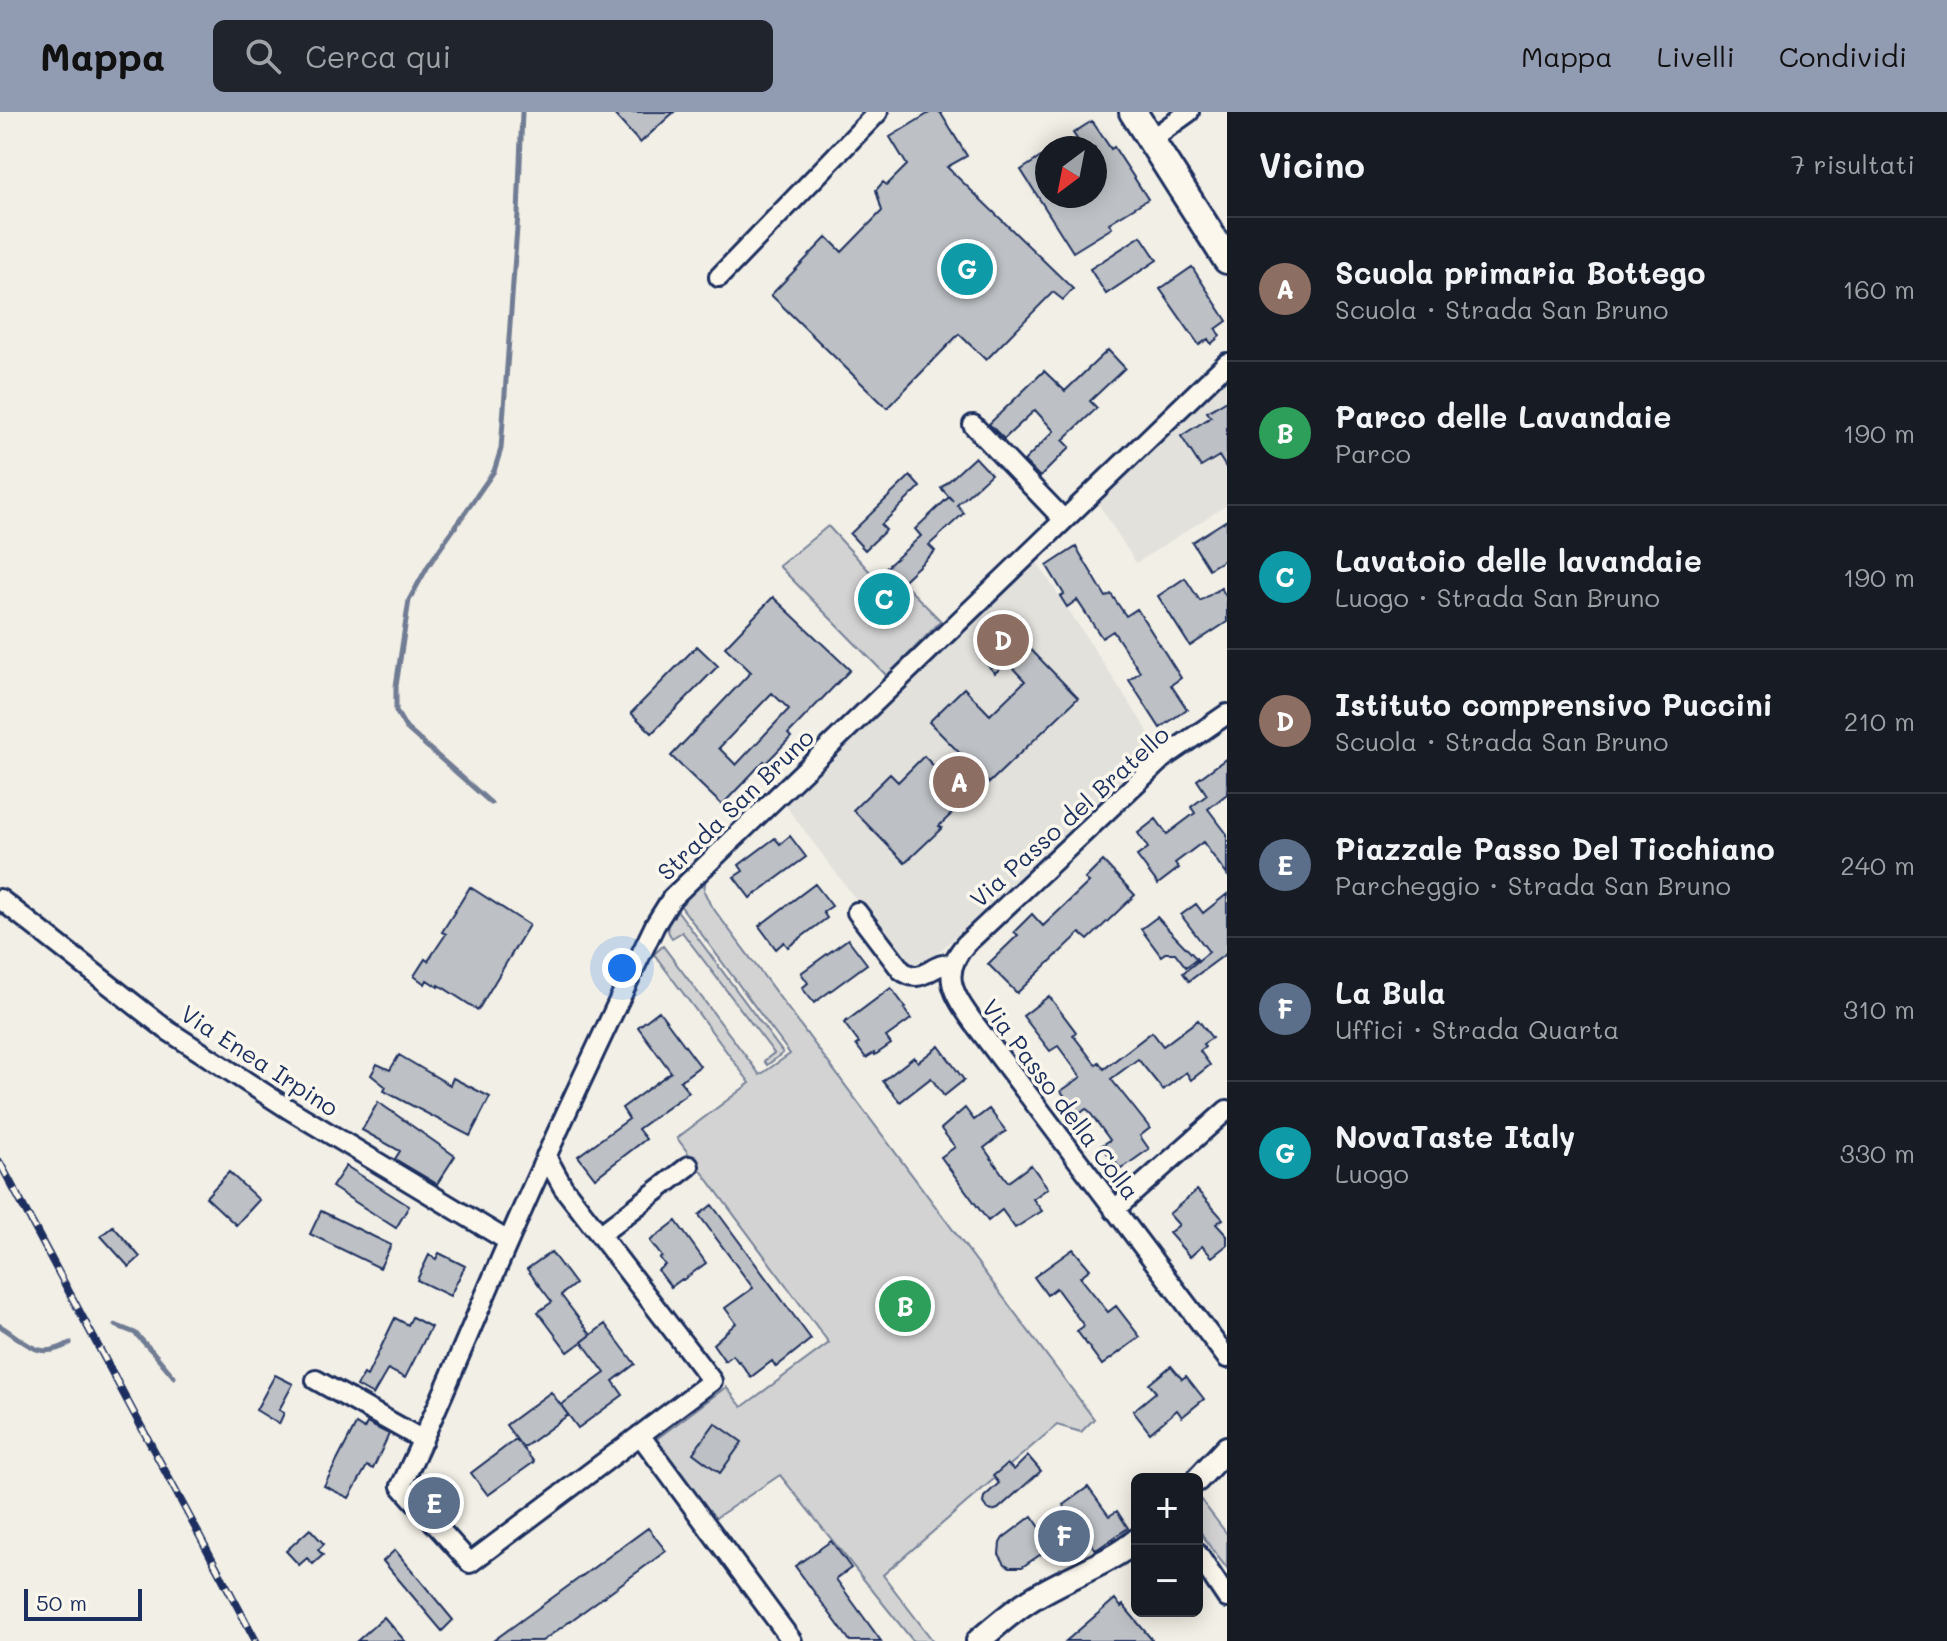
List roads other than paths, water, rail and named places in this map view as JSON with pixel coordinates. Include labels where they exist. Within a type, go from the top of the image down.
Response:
[{"type":"main road","points":[[1133,112],[1227,260]]},
{"type":"street","points":[[719,277],[878,112]]},
{"type":"street","points":[[1150,140],[1189,112]]},
{"type":"street","name":"Strada San Bruno","points":[[640,1435],[470,1563],[401,1486],[546,1156],[655,925],[672,898],[1227,363]]},
{"type":"street","points":[[973,425],[1064,520]]},
{"type":"street","name":"Via Passo del Bratello","points":[[952,964],[970,940],[1157,764],[1227,714]]},
{"type":"street","name":"Via Enea Irpino","points":[[0,899],[167,1030],[287,1108],[508,1241]]},
{"type":"street","points":[[857,912],[907,974],[920,976],[942,964],[952,964]]},
{"type":"street","name":"Via Passo della Colla","points":[[952,964],[950,974],[960,1004],[1227,1358]]},
{"type":"street","points":[[1114,1210],[1227,1110]]},
{"type":"street","points":[[546,1156],[563,1187],[712,1381],[640,1435],[792,1641]]},
{"type":"street","points":[[601,1234],[689,1166]]},
{"type":"street","points":[[316,1380],[423,1440]]},
{"type":"street","points":[[1203,1474],[1227,1448]]},
{"type":"street","points":[[978,1641],[1027,1602],[1089,1571],[1131,1545]]},
{"type":"street","points":[[1203,1562],[1227,1598]]},
{"type":"waterway","points":[[491,803],[406,728],[396,711],[396,686],[409,600],[428,566],[494,471],[501,449],[522,112]]},
{"type":"waterway","points":[[115,1325],[135,1333],[174,1377]]},
{"type":"waterway","points":[[0,1326],[40,1350],[49,1351],[70,1343]]},
{"type":"railway","points":[[0,1163],[256,1641]]},
{"type":"place","name":"NovaTaste Italy","points":[[967,269]]},
{"type":"place","name":"Lavatoio delle lavandaie","points":[[884,599]]},
{"type":"place","name":"Istituto comprensivo Puccini","points":[[1003,640]]},
{"type":"place","name":"Scuola primaria Bottego","points":[[959,782]]},
{"type":"place","name":"Parco delle Lavandaie","points":[[905,1306]]},
{"type":"place","name":"Piazzale Passo Del Ticchiano","points":[[434,1503]]},
{"type":"place","name":"La Bula","points":[[1064,1536]]}]
